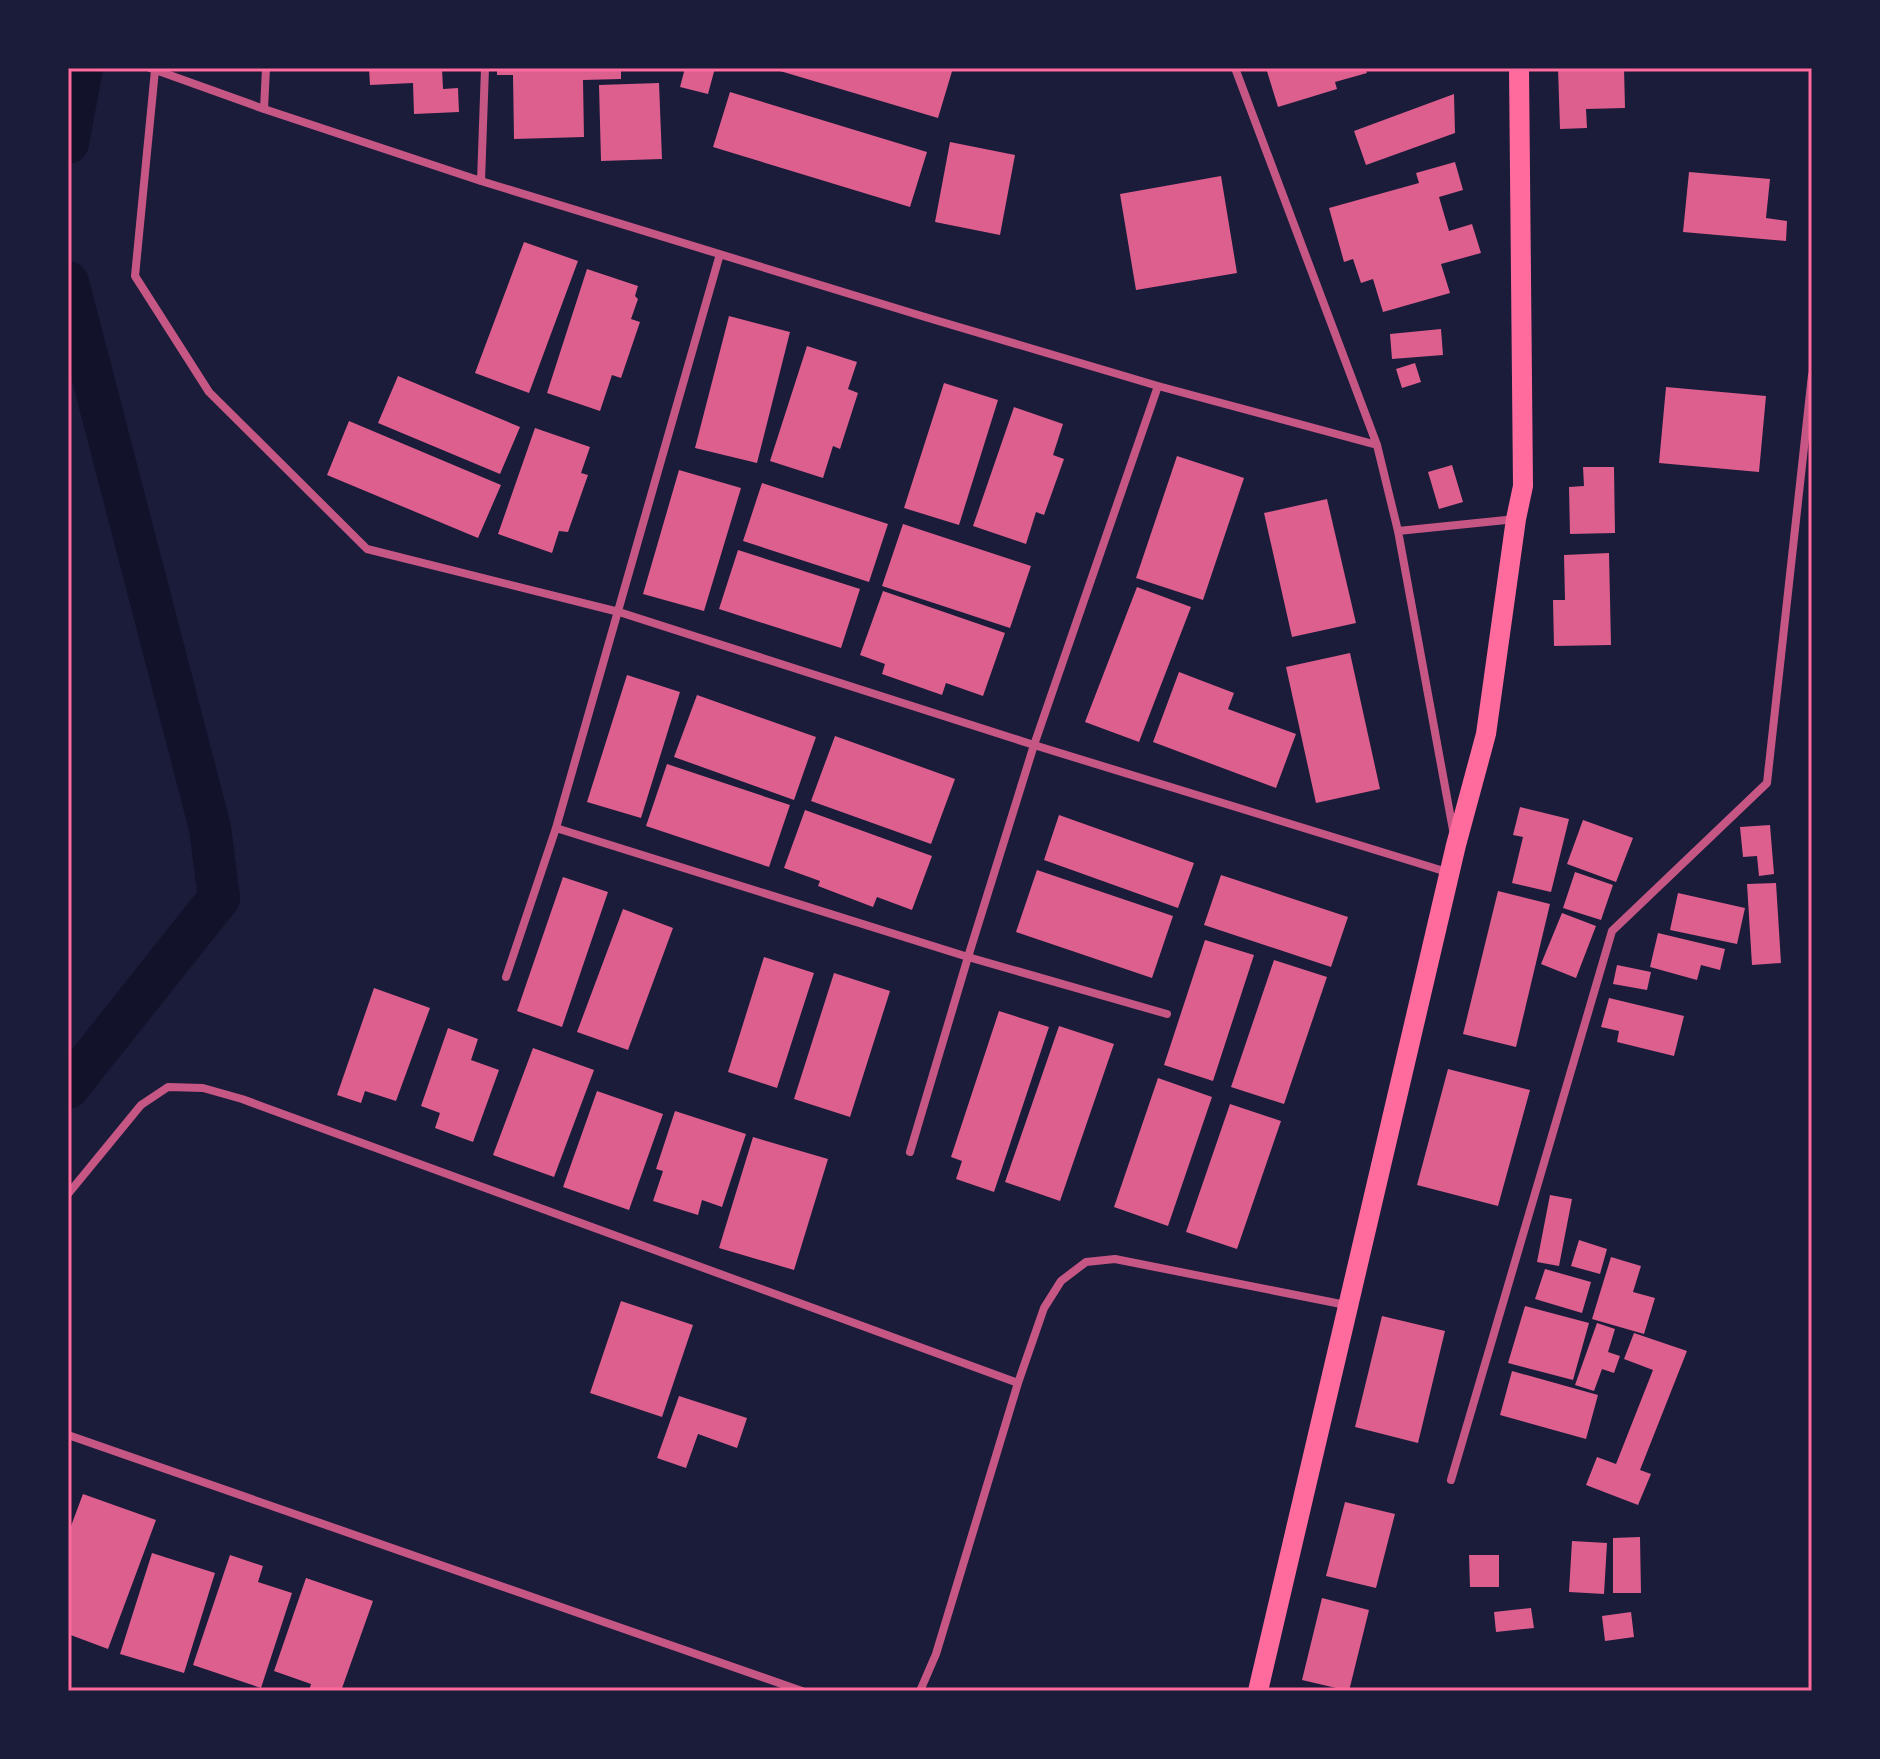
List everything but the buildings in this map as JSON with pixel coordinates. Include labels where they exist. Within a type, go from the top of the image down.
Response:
[{"type":"main road","points":[[1258,1691],[1456,845],[1486,734],[1523,486],[1519,68]]},
{"type":"street","points":[[264,109],[266,68]]},
{"type":"street","points":[[481,181],[485,68]]},
{"type":"street","points":[[1235,68],[1377,445],[1398,531],[1456,845]]},
{"type":"street","points":[[1377,445],[1158,386],[939,322],[481,181],[153,69],[135,276],[209,392],[367,549],[619,612],[1034,745],[1450,873]]},
{"type":"street","points":[[506,977],[556,828],[720,254]]},
{"type":"street","points":[[1451,1480],[1612,931],[1767,783],[1812,375]]},
{"type":"street","points":[[910,1152],[1034,745],[1158,386]]},
{"type":"street","points":[[1398,531],[1516,519]]},
{"type":"street","points":[[556,828],[968,957],[1167,1014]]},
{"type":"street","points":[[68,1194],[141,1105],[168,1087],[203,1088],[242,1099],[1018,1383]]},
{"type":"street","points":[[920,1691],[936,1654],[1018,1383],[1044,1308],[1061,1281],[1086,1262],[1115,1259],[1347,1306]]},
{"type":"street","points":[[68,1435],[802,1691]]},
{"type":"waterway","points":[[68,143],[82,68]]},
{"type":"waterway","points":[[68,282],[210,828],[219,898],[68,1088]]}]
